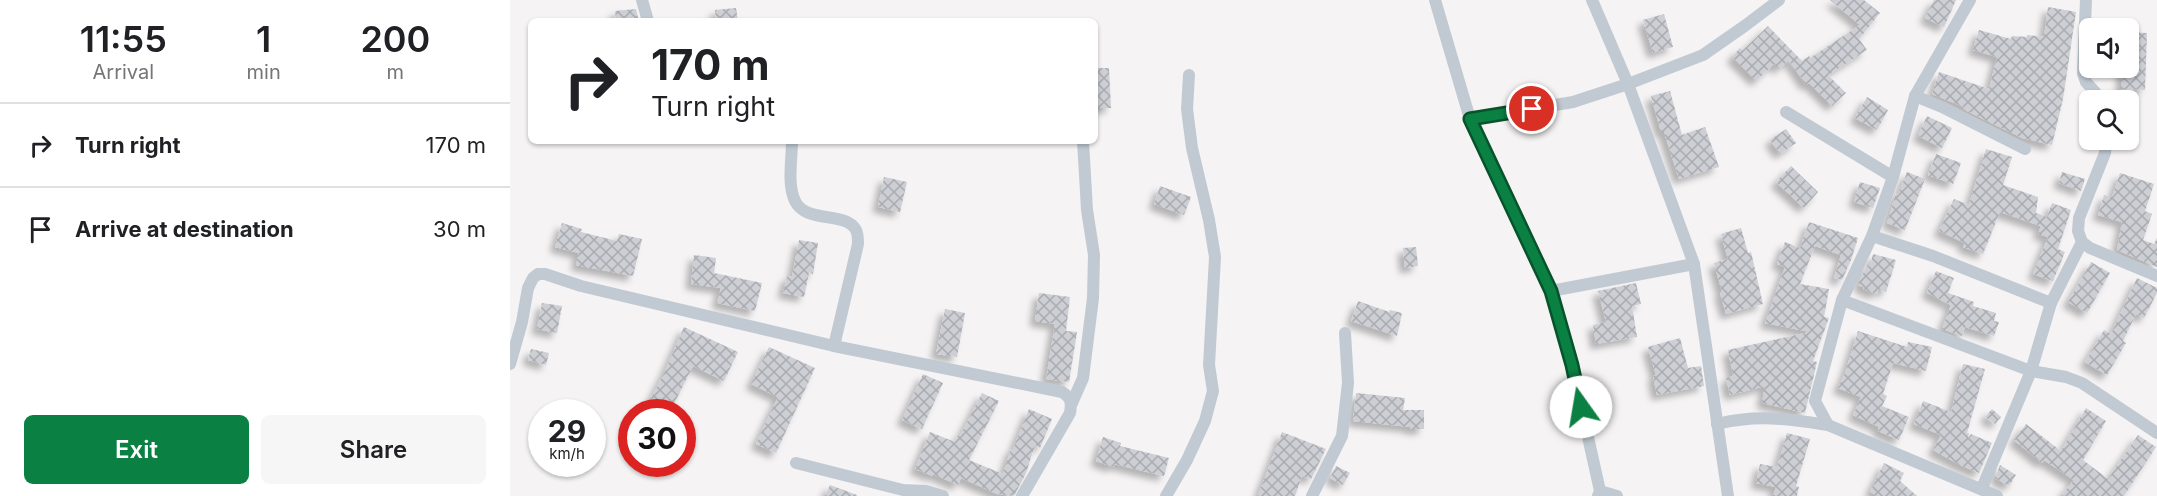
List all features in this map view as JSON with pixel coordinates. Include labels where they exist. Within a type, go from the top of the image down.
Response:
[{"type":"street","points":[[642,0],[647,18]]},
{"type":"street","points":[[1436,0],[1470,119],[1551,291],[1572,365],[1599,494],[1617,496]]},
{"type":"street","points":[[1592,0],[1628,84],[1694,264],[1728,496]]},
{"type":"street","points":[[1470,119],[1573,102],[1628,84],[1703,55],[1779,0]]},
{"type":"street","points":[[1828,425],[1815,401],[1842,300],[1872,236],[1893,177],[1915,96],[1970,0]]},
{"type":"street","points":[[2081,1],[2083,73],[2086,82],[2093,90]]},
{"type":"street","points":[[1167,496],[1205,421],[1213,391],[1209,365],[1215,257],[1192,148],[1187,109],[1189,75]]},
{"type":"street","points":[[1915,96],[1942,107],[2025,149]]},
{"type":"street","points":[[1786,112],[1893,177]]},
{"type":"street","points":[[792,144],[791,188],[795,201],[801,209],[850,223],[857,231],[858,244],[834,346]]},
{"type":"street","points":[[1022,496],[1070,413],[1083,378],[1093,298],[1094,255],[1087,210],[1083,144]]},
{"type":"street","points":[[2105,150],[2079,218],[2078,231],[2082,242],[2090,248],[2157,276]]},
{"type":"street","points":[[1872,236],[1933,256],[2051,303]]},
{"type":"street","points":[[1982,488],[2031,371],[2051,303],[2082,242]]},
{"type":"street","points":[[1551,291],[1694,264]]},
{"type":"street","points":[[510,364],[522,322],[528,288],[533,278],[538,274],[545,274],[581,286],[834,346],[1062,392],[1069,396],[1072,403]]},
{"type":"street","points":[[1842,300],[2031,371],[2066,377],[2082,383],[2157,433]]},
{"type":"street","points":[[1312,496],[1342,436],[1348,383],[1345,333]]},
{"type":"street","points":[[1718,424],[1743,418],[1785,418],[1828,425],[1997,496]]},
{"type":"street","points":[[796,464],[903,490],[926,491],[943,496]]},
{"type":"building","points":[[1830,0],[1864,0],[1880,13],[1859,39],[1867,50],[1828,75],[1846,93],[1832,106],[1809,83],[1806,85],[1789,60],[1779,69],[1774,64],[1756,81],[1732,57],[1740,48],[1743,50],[1768,26],[1802,61],[1809,56],[1810,58],[1860,25]]},
{"type":"building","points":[[1934,0],[1956,0],[1944,27],[1925,18]]},
{"type":"building","points":[[2048,7],[2076,12],[2063,99],[2052,145],[2022,138],[1963,109],[1964,107],[1932,94],[1939,72],[1989,89],[1997,57],[1973,50],[1979,30],[2011,39],[2012,36],[2027,37],[2027,35],[2044,37]]},
{"type":"building","points":[[736,8],[738,18],[716,18],[715,10]]},
{"type":"building","points":[[636,9],[638,18],[616,18],[615,11]]},
{"type":"building","points":[[1664,14],[1673,47],[1653,53],[1643,20]]},
{"type":"building","points":[[2139,33],[2147,33],[2145,90],[2121,89],[2122,78],[2139,78]]},
{"type":"building","points":[[1098,68],[1109,68],[1111,108],[1098,108]]},
{"type":"building","points":[[1670,91],[1682,135],[1705,127],[1719,167],[1679,179],[1664,132],[1661,132],[1651,96]]},
{"type":"building","points":[[1867,97],[1888,110],[1877,130],[1855,118]]},
{"type":"building","points":[[1927,116],[1952,128],[1942,148],[1918,136]]},
{"type":"building","points":[[1786,129],[1796,143],[1780,154],[1770,140]]},
{"type":"building","points":[[1986,149],[2012,157],[2003,185],[2038,197],[2036,213],[2047,217],[2052,203],[2071,210],[2058,249],[2065,252],[2053,281],[2033,274],[2048,237],[2038,234],[2041,226],[2000,212],[1983,254],[1963,247],[1965,243],[1939,231],[1954,199],[1969,205]]},
{"type":"building","points":[[1936,154],[1961,163],[1953,184],[1928,175]]},
{"type":"building","points":[[1791,166],[1818,192],[1804,208],[1776,182]]},
{"type":"building","points":[[1907,172],[1925,179],[1905,230],[1887,223],[1896,193],[1899,193]]},
{"type":"building","points":[[2062,172],[2085,179],[2081,191],[2059,183]]},
{"type":"building","points":[[2120,173],[2154,184],[2145,211],[2152,214],[2143,240],[2154,244],[2157,238],[2157,267],[2117,250],[2122,222],[2098,215],[2104,195],[2112,197]]},
{"type":"building","points":[[884,177],[907,182],[900,212],[878,207]]},
{"type":"building","points":[[1860,182],[1880,188],[1873,208],[1854,202]]},
{"type":"building","points":[[1160,186],[1191,197],[1184,215],[1154,204]]},
{"type":"building","points":[[1809,222],[1858,238],[1842,280],[1834,278],[1841,255],[1815,246],[1800,284],[1829,289],[1824,317],[1829,318],[1813,361],[1817,362],[1805,413],[1762,403],[1765,386],[1730,395],[1726,378],[1733,376],[1728,350],[1810,332],[1765,323],[1785,267],[1777,264],[1785,242],[1800,248]]},
{"type":"building","points":[[562,223],[582,229],[581,232],[617,241],[619,234],[642,239],[633,276],[576,265],[579,253],[555,247]]},
{"type":"building","points":[[1741,228],[1748,253],[1751,252],[1763,304],[1726,314],[1714,263],[1728,259],[1721,234]]},
{"type":"building","points":[[799,240],[818,243],[813,274],[809,273],[804,297],[783,293],[787,276],[792,277]]},
{"type":"building","points":[[1416,247],[1418,266],[1405,268],[1403,248]]},
{"type":"building","points":[[1873,254],[1896,260],[1886,292],[1878,289],[1877,294],[1858,285],[1867,265],[1870,266]]},
{"type":"building","points":[[694,255],[716,258],[714,273],[762,283],[755,311],[717,303],[721,288],[691,284]]},
{"type":"building","points":[[2091,262],[2110,273],[2087,313],[2068,302]]},
{"type":"building","points":[[1936,271],[1954,278],[1948,293],[1974,302],[1973,306],[1996,313],[1994,321],[1999,322],[1994,336],[1965,327],[1962,336],[1942,329],[1951,305],[1927,293]]},
{"type":"building","points":[[2137,278],[2157,288],[2157,293],[2144,318],[2136,314],[2123,341],[2126,343],[2107,375],[2085,362],[2104,330],[2111,334]]},
{"type":"building","points":[[1636,283],[1641,304],[1632,306],[1637,337],[1596,344],[1593,325],[1606,322],[1598,291]]},
{"type":"building","points":[[1039,293],[1070,297],[1066,331],[1077,332],[1069,382],[1046,379],[1055,324],[1035,321]]},
{"type":"building","points":[[1358,301],[1389,312],[1390,310],[1402,313],[1397,336],[1351,321]]},
{"type":"building","points":[[542,303],[562,306],[557,333],[537,329]]},
{"type":"building","points":[[945,309],[965,313],[957,357],[936,354]]},
{"type":"building","points":[[684,327],[738,352],[724,381],[693,366],[676,399],[651,399]]},
{"type":"building","points":[[1858,331],[1907,347],[1908,342],[1932,347],[1926,371],[1893,363],[1883,394],[1887,396],[1882,406],[1909,417],[1899,440],[1878,431],[1879,427],[1853,415],[1861,397],[1838,388]]},
{"type":"building","points":[[1680,338],[1688,368],[1701,366],[1704,386],[1657,395],[1653,376],[1656,375],[1648,347]]},
{"type":"building","points":[[769,347],[815,368],[776,453],[756,444],[778,397],[751,384]]},
{"type":"building","points":[[531,349],[549,353],[546,365],[528,360]]},
{"type":"building","points":[[1963,364],[1985,369],[1967,433],[1969,433],[1968,438],[1971,434],[1992,443],[1979,473],[1933,450],[1941,435],[1914,424],[1923,401],[1951,412]]},
{"type":"building","points":[[923,374],[943,383],[922,429],[902,420]]},
{"type":"building","points":[[982,393],[999,401],[969,460],[1003,474],[1011,449],[1013,449],[1029,409],[1052,419],[1040,448],[1035,445],[1026,473],[1014,496],[997,494],[961,478],[958,485],[915,469],[930,432],[955,442]]},
{"type":"building","points":[[1356,393],[1405,398],[1403,410],[1424,410],[1424,429],[1353,421]]},
{"type":"building","points":[[2086,408],[2106,421],[2083,460],[2108,479],[2138,435],[2156,447],[2124,496],[2061,496],[2074,480],[2044,460],[2042,463],[2014,440],[2026,424],[2061,451]]},
{"type":"building","points":[[1992,409],[2001,417],[1995,424],[1985,417]]},
{"type":"building","points":[[1282,432],[1326,449],[1311,479],[1302,476],[1295,496],[1258,496]]},
{"type":"building","points":[[1787,433],[1810,439],[1796,486],[1799,487],[1797,496],[1773,496],[1776,487],[1756,483],[1760,464],[1777,467]]},
{"type":"building","points":[[1103,437],[1121,443],[1120,446],[1169,458],[1164,476],[1114,464],[1113,467],[1096,461]]},
{"type":"building","points":[[1884,463],[1904,473],[1900,481],[1917,496],[1878,496],[1870,492]]},
{"type":"building","points":[[2000,465],[2016,475],[2009,486],[1995,478]]},
{"type":"building","points":[[1336,466],[1350,473],[1343,485],[1330,478]]},
{"type":"building","points":[[830,485],[857,495],[857,496],[825,496]]},
{"type":"route","points":[[1532,109],[1470,119],[1551,291],[1572,365],[1581,407]]}]
